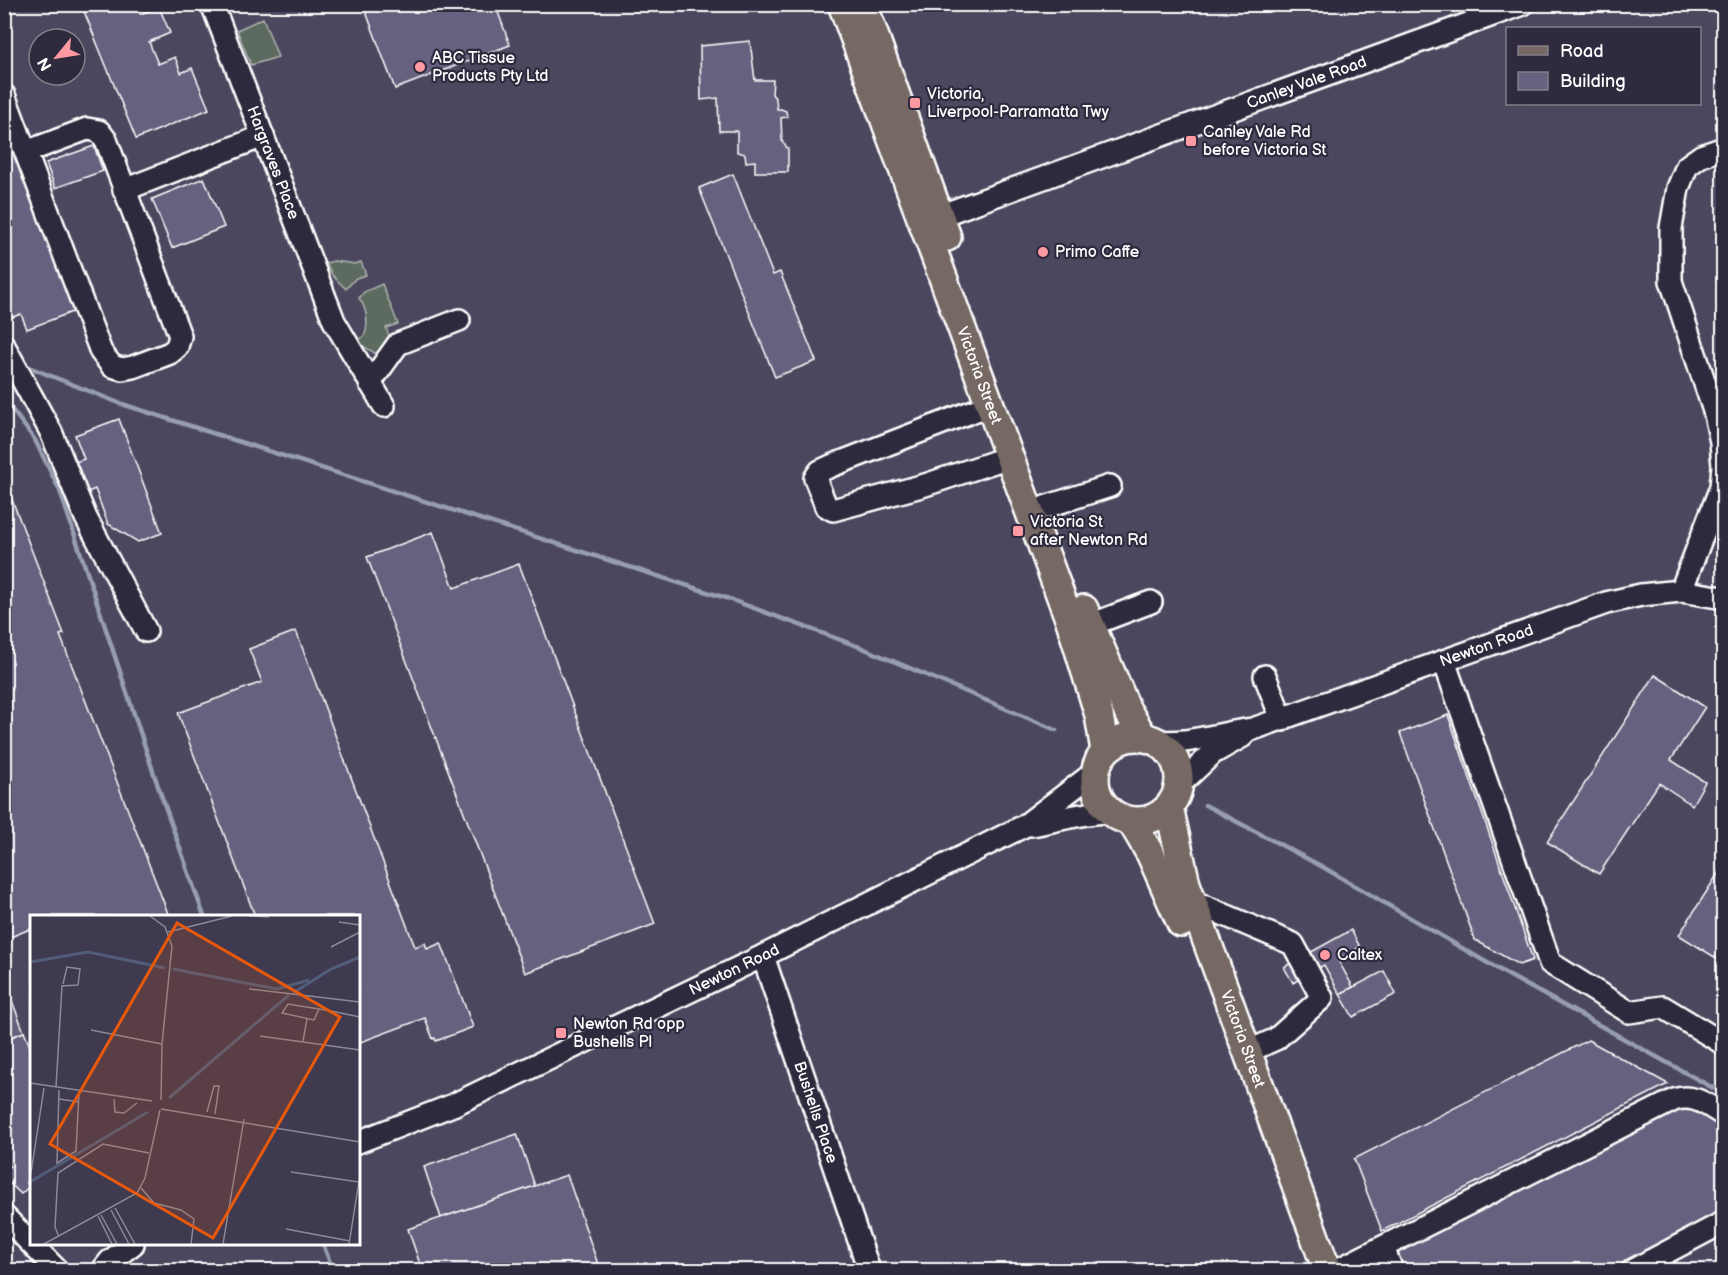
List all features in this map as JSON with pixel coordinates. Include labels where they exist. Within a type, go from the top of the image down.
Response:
[{"type":"main road","name":"Victoria Street","points":[[842,4],[931,219],[1090,625],[1127,710],[1149,739]]},
{"type":"main road","name":"Victoria Street","points":[[863,4],[989,405],[1081,653],[1099,715],[1101,761]]},
{"type":"main road","points":[[1130,738],[1149,739],[1170,753],[1175,763],[1179,774],[1174,796],[1158,816],[1145,821],[1120,816],[1102,803],[1097,793],[1095,782],[1101,761],[1116,742],[1130,738]]},
{"type":"main road","name":"Victoria Street","points":[[1174,796],[1178,854],[1192,901],[1327,1270]]},
{"type":"main road","name":"Victoria Street","points":[[1120,816],[1151,855],[1186,936],[1309,1270]]},
{"type":"street","name":"Hargraves Place","points":[[212,4],[333,321],[384,406]]},
{"type":"street","name":"Canley Vale Road","points":[[931,219],[1522,4]]},
{"type":"street","points":[[4,95],[101,352],[112,366],[122,369],[170,353],[177,347],[180,336],[106,140],[99,131],[87,129],[26,152]]},
{"type":"street","points":[[124,190],[263,136]]},
{"type":"street","points":[[1681,591],[1721,487],[1723,466],[1715,414],[1671,281],[1671,228],[1678,188],[1687,166],[1701,156],[1724,148]]},
{"type":"street","points":[[370,382],[398,344],[459,320]]},
{"type":"street","points":[[4,346],[51,432],[86,518],[146,631]]},
{"type":"street","points":[[989,405],[820,471],[815,478],[825,506],[833,510],[925,485],[1009,457]]},
{"type":"street","points":[[1045,507],[1110,486]]},
{"type":"street","name":"Newton Road","points":[[1149,739],[1171,743],[1253,729],[1606,603],[1641,595],[1681,591],[1724,598]]},
{"type":"street","points":[[1090,625],[1151,602]]},
{"type":"street","points":[[1444,661],[1550,963],[1629,1012],[1663,1008],[1724,1044]]},
{"type":"street","points":[[1265,676],[1282,720]]},
{"type":"street","name":"Newton Road","points":[[1174,796],[1213,753],[1253,729]]},
{"type":"street","name":"Newton Road","points":[[360,1141],[453,1105],[763,956],[1024,826],[1101,761]]},
{"type":"street","points":[[1024,826],[1055,821],[1075,814],[1120,816]]},
{"type":"street","points":[[1192,901],[1293,944],[1322,998],[1276,1039],[1246,1052]]},
{"type":"street","name":"Bushells Place","points":[[763,956],[869,1270]]},
{"type":"street","points":[[1337,1270],[1683,1096],[1691,1097],[1724,1115]]},
{"type":"street","points":[[4,1216],[30,1242]]},
{"type":"street","points":[[1632,1270],[1724,1222]]},
{"type":"street","points":[[32,1245],[57,1270]]},
{"type":"street","points":[[103,1270],[132,1245]]},
{"type":"street","points":[[1383,1248],[1392,1270]]},
{"type":"shaded area","points":[[5,5],[1723,5],[1723,1270],[5,1270]]},
{"type":"green space","points":[[263,18],[278,57],[251,65],[237,30]]},
{"type":"green space","points":[[334,261],[355,264],[361,262],[366,275],[356,278],[346,289],[333,276],[326,263]]},
{"type":"green space","points":[[382,284],[398,324],[386,328],[391,341],[378,355],[358,341],[365,335],[367,325],[365,310],[359,298],[364,292]]},
{"type":"building","points":[[81,4],[136,4],[140,14],[159,7],[170,33],[149,42],[158,64],[175,57],[181,73],[192,68],[209,109],[136,139]]},
{"type":"building","name":"ABC Tissue Products Pty Ltd","points":[[363,4],[495,4],[510,45],[395,89]]},
{"type":"building","points":[[750,41],[755,80],[773,80],[772,94],[776,99],[777,109],[786,111],[787,117],[781,118],[782,141],[788,149],[788,172],[755,172],[755,161],[746,162],[745,154],[737,152],[737,131],[719,131],[718,98],[701,100],[700,46]]},
{"type":"building","points":[[4,118],[80,309],[27,329],[21,314],[10,318],[4,304],[4,289],[11,287],[4,272]]},
{"type":"building","points":[[94,146],[103,171],[55,188],[46,163]]},
{"type":"building","points":[[733,174],[773,275],[780,272],[816,361],[775,377],[699,188]]},
{"type":"building","points":[[204,178],[224,227],[172,248],[152,199]]},
{"type":"building","points":[[119,419],[162,533],[138,542],[108,524],[95,489],[83,494],[72,463],[84,459],[75,435]]},
{"type":"building","points":[[4,479],[64,634],[60,635],[169,915],[30,915],[30,929],[8,938],[4,929]]},
{"type":"building","points":[[433,532],[454,588],[519,564],[655,924],[525,973],[367,557]]},
{"type":"building","points":[[296,631],[415,947],[425,943],[427,949],[441,943],[473,1027],[436,1041],[435,1038],[433,1039],[425,1018],[360,1042],[360,915],[255,915],[178,713],[262,682],[249,649]]},
{"type":"building","points":[[1655,675],[1705,707],[1671,760],[1705,782],[1692,805],[1659,783],[1599,874],[1547,842]]},
{"type":"building","points":[[1448,715],[1533,960],[1519,965],[1475,940],[1400,733]]},
{"type":"building","points":[[1724,864],[1724,963],[1679,935]]},
{"type":"building","points":[[1351,930],[1360,947],[1338,960],[1353,987],[1340,994],[1324,965],[1293,983],[1284,967]]},
{"type":"building","points":[[1384,971],[1396,994],[1353,1017],[1340,994]]},
{"type":"building","points":[[4,980],[24,1032],[4,1040]]},
{"type":"building","points":[[24,1032],[30,1046],[30,1181],[27,1183],[30,1186],[21,1194],[4,1178],[4,1171],[10,1166],[4,1152],[4,1040]]},
{"type":"building","points":[[1588,1040],[1668,1084],[1382,1231],[1354,1159]]},
{"type":"building","points":[[1686,1105],[1724,1126],[1724,1213],[1614,1270],[1401,1270],[1394,1254]]},
{"type":"building","points":[[517,1134],[535,1186],[441,1218],[424,1167]]},
{"type":"building","points":[[567,1175],[600,1270],[422,1270],[408,1229]]},
{"type":"waterway","points":[[21,364],[119,403],[729,599],[860,647],[1056,730]]},
{"type":"waterway","points":[[4,399],[35,440],[60,491],[159,789],[204,915]]},
{"type":"waterway","points":[[1205,805],[1321,866],[1510,976],[1724,1094]]},
{"type":"waterway","points":[[323,1245],[333,1270]]},
{"type":"place","name":"ABC Tissue Products Pty Ltd","points":[[420,67]]},
{"type":"place","name":"Victoria, Liverpool-Parramatta Twy","points":[[915,103]]},
{"type":"place","name":"Canley Vale Rd before Victoria St","points":[[1191,141]]},
{"type":"place","name":"Primo Caffe","points":[[1043,252]]},
{"type":"place","name":"Victoria St after Newton Rd","points":[[1018,531]]},
{"type":"place","name":"Caltex","points":[[1325,955]]},
{"type":"place","name":"Newton Rd opp Bushells Pl","points":[[561,1033]]}]
